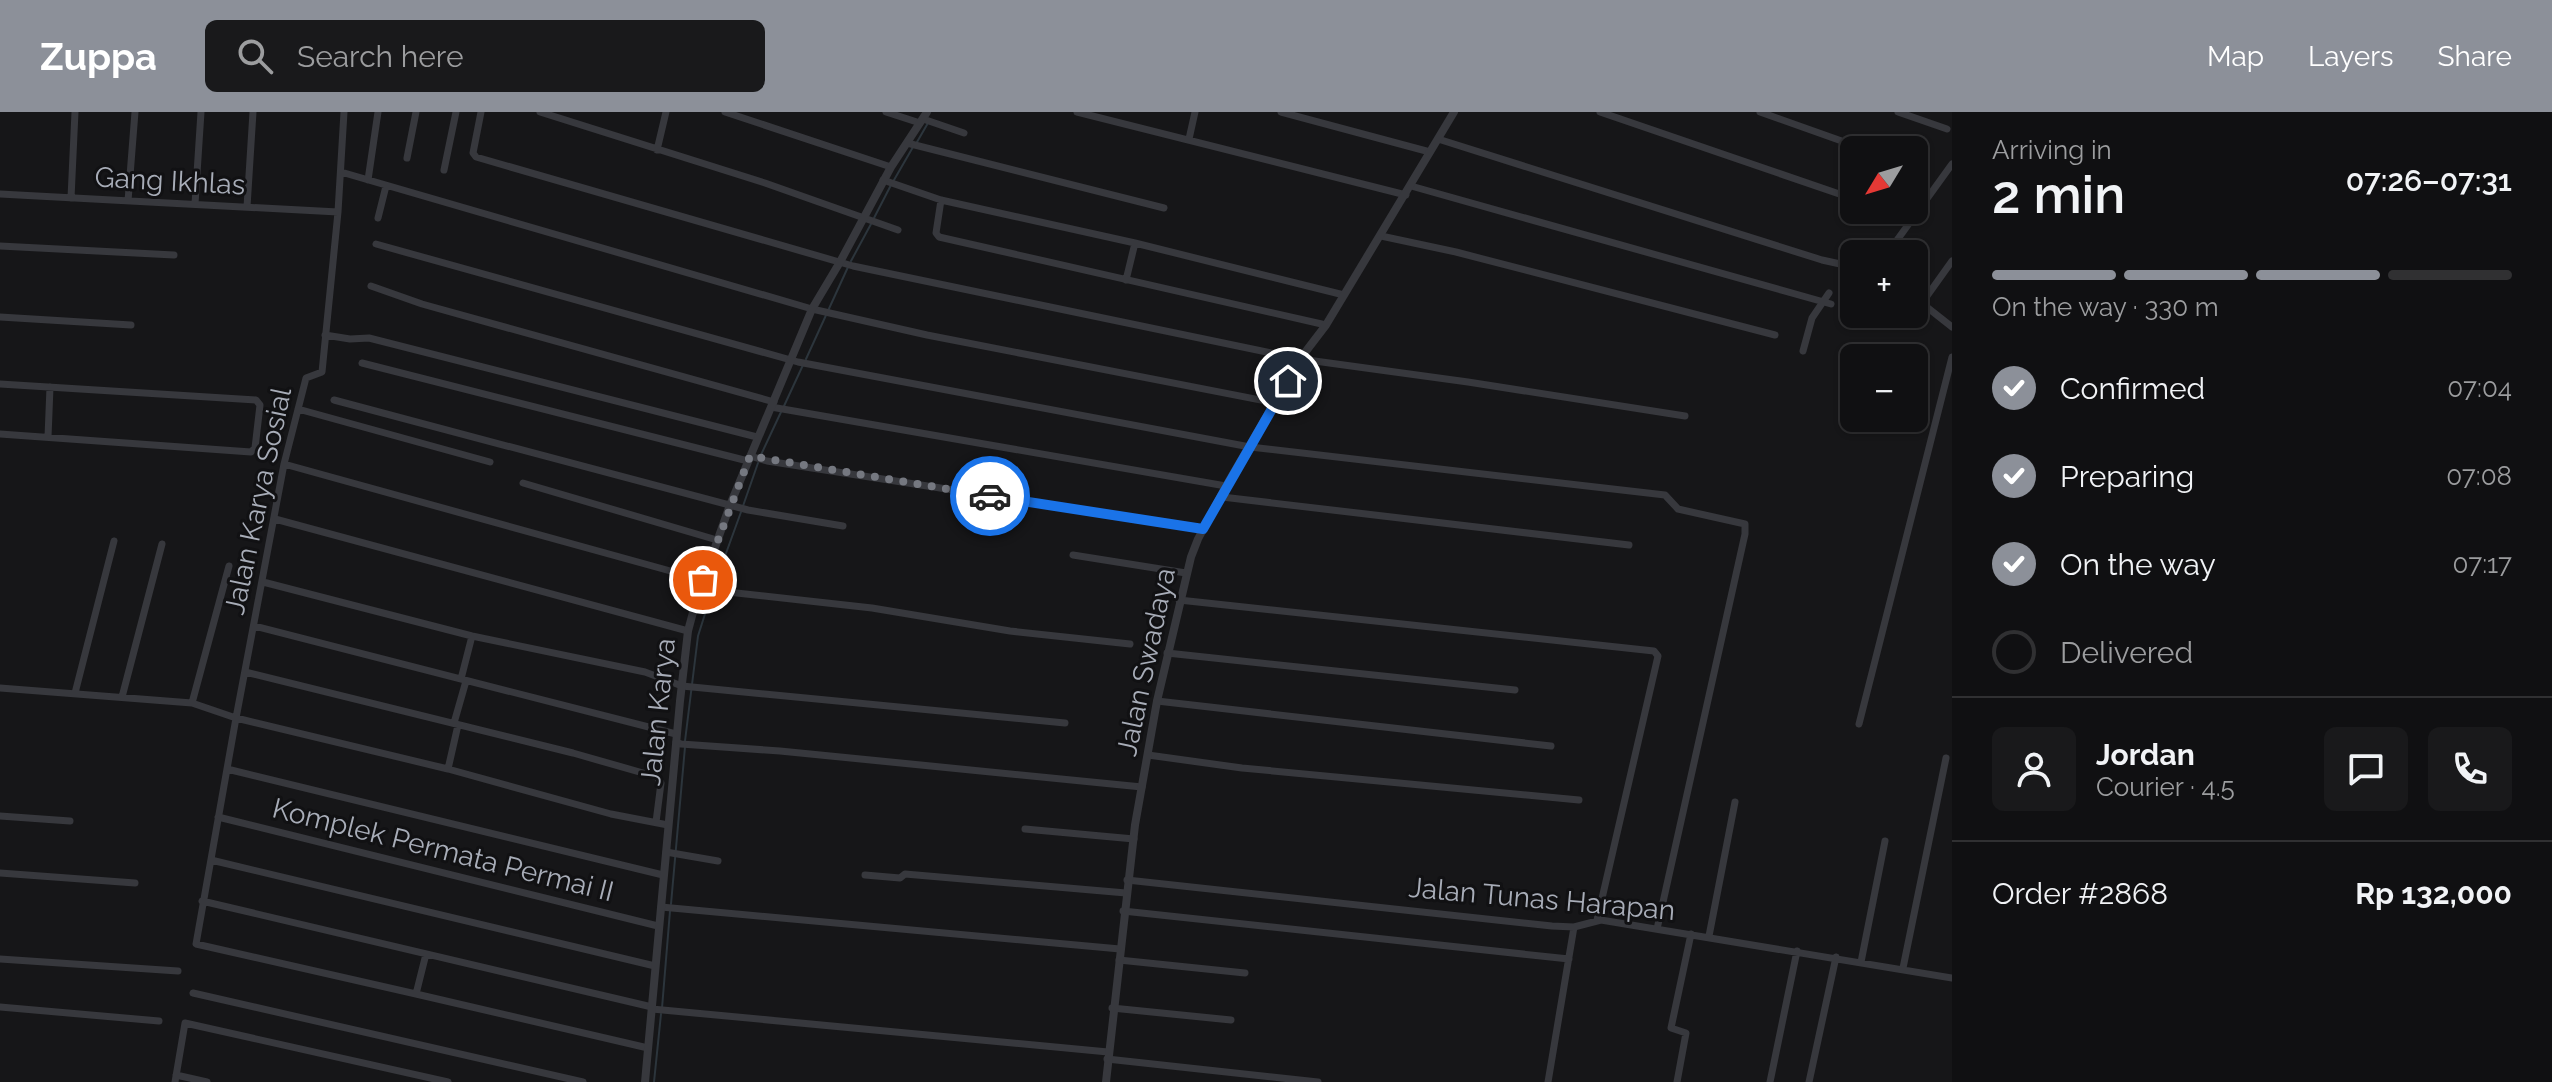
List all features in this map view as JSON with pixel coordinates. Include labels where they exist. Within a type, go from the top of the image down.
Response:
[{"type":"street","points":[[71,198],[75,112]]},
{"type":"street","points":[[128,201],[135,112]]},
{"type":"street","points":[[195,204],[201,112]]},
{"type":"street","points":[[247,207],[253,112]]},
{"type":"street","name":"Jalan Karya Sosial","points":[[344,112],[338,212],[322,372],[307,376],[284,464],[196,944],[416,994]]},
{"type":"street","points":[[368,180],[378,112]]},
{"type":"street","points":[[407,158],[416,112]]},
{"type":"street","points":[[444,170],[456,112]]},
{"type":"street","points":[[481,112],[473,153],[476,157],[846,264],[1300,359],[1685,416]]},
{"type":"street","points":[[540,112],[765,183],[898,230]]},
{"type":"street","points":[[657,150],[666,112]]},
{"type":"street","points":[[725,112],[891,167]]},
{"type":"street","points":[[886,112],[923,118],[964,133]]},
{"type":"street","points":[[1077,112],[1406,195]]},
{"type":"street","points":[[1189,139],[1195,112]]},
{"type":"street","points":[[1281,112],[1430,152]]},
{"type":"street","name":"Jalan Swadaya","points":[[1106,1082],[1127,880],[1157,701],[1186,573],[1203,529],[1226,486],[1300,359],[1326,325],[1454,112]]},
{"type":"street","points":[[1600,112],[1840,194]]},
{"type":"street","points":[[1760,112],[1840,140]]},
{"type":"street","points":[[1898,112],[1947,129]]},
{"type":"street","name":"Jalan Karya","points":[[645,1082],[654,1009],[668,825],[688,687],[688,631],[717,540],[739,507],[757,437],[774,406],[815,310],[846,264],[869,221],[891,167],[911,145],[923,118]]},
{"type":"street","points":[[1438,139],[1840,264]]},
{"type":"street","points":[[911,145],[1164,208]]},
{"type":"street","points":[[1897,240],[1952,164]]},
{"type":"street","points":[[341,172],[815,310],[1276,403]]},
{"type":"street","points":[[885,181],[941,200],[1135,243],[1344,295]]},
{"type":"street","points":[[378,218],[386,186]]},
{"type":"street","points":[[1411,186],[1831,304]]},
{"type":"street","name":"Gang Ikhlas","points":[[0,194],[338,212]]},
{"type":"street","points":[[941,200],[936,233],[939,237],[1326,325]]},
{"type":"street","points":[[1381,236],[1456,252],[1775,335]]},
{"type":"street","points":[[1126,280],[1135,243]]},
{"type":"street","points":[[376,244],[794,361],[1250,447],[1665,495],[1678,509],[1746,526],[1705,723],[1657,929]]},
{"type":"street","points":[[0,246],[174,255]]},
{"type":"street","points":[[1928,295],[1952,261]]},
{"type":"street","points":[[371,286],[435,308],[790,411],[1226,486]]},
{"type":"street","points":[[1803,351],[1812,318],[1829,293]]},
{"type":"street","points":[[1928,308],[1952,327]]},
{"type":"street","points":[[0,317],[131,325]]},
{"type":"street","points":[[325,335],[369,338],[757,437]]},
{"type":"street","points":[[1859,724],[1952,357]]},
{"type":"street","points":[[362,363],[751,459],[1203,529]]},
{"type":"street","points":[[0,384],[256,400],[260,405],[255,448],[251,452],[0,434]]},
{"type":"street","points":[[48,437],[50,387]]},
{"type":"street","points":[[334,400],[739,507],[843,526]]},
{"type":"street","points":[[298,409],[490,462]]},
{"type":"street","points":[[284,464],[720,590],[872,608],[1010,631],[1130,644]]},
{"type":"street","points":[[523,483],[717,540]]},
{"type":"street","points":[[1222,497],[1629,545]]},
{"type":"street","points":[[275,519],[688,631]]},
{"type":"street","points":[[75,693],[114,541]]},
{"type":"street","points":[[122,697],[162,544]]},
{"type":"street","points":[[1073,555],[1186,573]]},
{"type":"street","points":[[192,703],[229,566]]},
{"type":"street","points":[[263,582],[472,636],[645,672],[688,687],[1065,723]]},
{"type":"street","points":[[1179,600],[1654,651],[1658,656],[1652,685],[1597,920]]},
{"type":"street","points":[[254,626],[464,680],[691,745],[1142,787]]},
{"type":"street","points":[[448,769],[472,636]]},
{"type":"street","points":[[1167,653],[1515,690]]},
{"type":"street","points":[[245,672],[657,777],[661,783],[656,822]]},
{"type":"street","points":[[0,688],[192,703],[236,718],[448,769],[611,814],[668,825]]},
{"type":"street","points":[[1157,701],[1551,746]]},
{"type":"street","points":[[1148,755],[1242,768],[1579,800]]},
{"type":"street","points":[[1903,968],[1946,758]]},
{"type":"street","points":[[227,769],[663,875]]},
{"type":"street","points":[[1709,936],[1735,802]]},
{"type":"street","points":[[0,816],[70,821]]},
{"type":"street","name":"Komplek Permata Permai II","points":[[218,817],[658,926]]},
{"type":"street","points":[[1025,829],[1134,839]]},
{"type":"street","points":[[1861,962],[1885,841]]},
{"type":"street","points":[[667,852],[718,861]]},
{"type":"street","points":[[211,860],[655,966]]},
{"type":"street","points":[[0,873],[135,883]]},
{"type":"street","points":[[865,875],[898,878],[905,874],[948,876],[1126,893]]},
{"type":"street","name":"Jalan Tunas Harapan","points":[[1127,880],[1574,927],[1597,920],[1951,975]]},
{"type":"street","points":[[202,901],[654,1009],[1108,1055],[1318,1082]]},
{"type":"street","points":[[662,907],[1120,949]]},
{"type":"street","points":[[1123,911],[1569,959]]},
{"type":"street","points":[[1548,1082],[1574,927]]},
{"type":"street","points":[[1677,1082],[1686,1033],[1671,1028],[1691,934]]},
{"type":"street","points":[[1770,1082],[1797,951]]},
{"type":"street","points":[[426,954],[416,994],[648,1048]]},
{"type":"street","points":[[1809,1082],[1836,957]]},
{"type":"street","points":[[0,959],[178,971]]},
{"type":"street","points":[[1119,960],[1245,973]]},
{"type":"street","points":[[193,993],[583,1082]]},
{"type":"street","points":[[0,1007],[159,1021]]},
{"type":"street","points":[[1112,1008],[1231,1020]]},
{"type":"street","points":[[207,1082],[175,1078],[185,1023],[422,1079],[448,1082]]},
{"type":"waterway","points":[[917,142],[928,123]]},
{"type":"waterway","points":[[894,180],[913,147]]},
{"type":"waterway","points":[[874,218],[891,185]]},
{"type":"waterway","points":[[851,261],[871,224]]},
{"type":"waterway","points":[[806,359],[848,267]]},
{"type":"waterway","points":[[784,406],[803,365]]},
{"type":"waterway","points":[[760,457],[781,412]]},
{"type":"waterway","points":[[743,506],[758,463]]},
{"type":"waterway","points":[[713,589],[741,512]]},
{"type":"waterway","points":[[685,741],[698,636],[711,595]]},
{"type":"waterway","points":[[671,904],[685,747]]},
{"type":"waterway","points":[[662,1008],[670,911]]},
{"type":"waterway","points":[[654,1082],[661,1014]]},
{"type":"way so far","points":[[703,580],[750,456],[990,496]]},
{"type":"route","points":[[990,496],[1203,529],[1288,381]]}]
